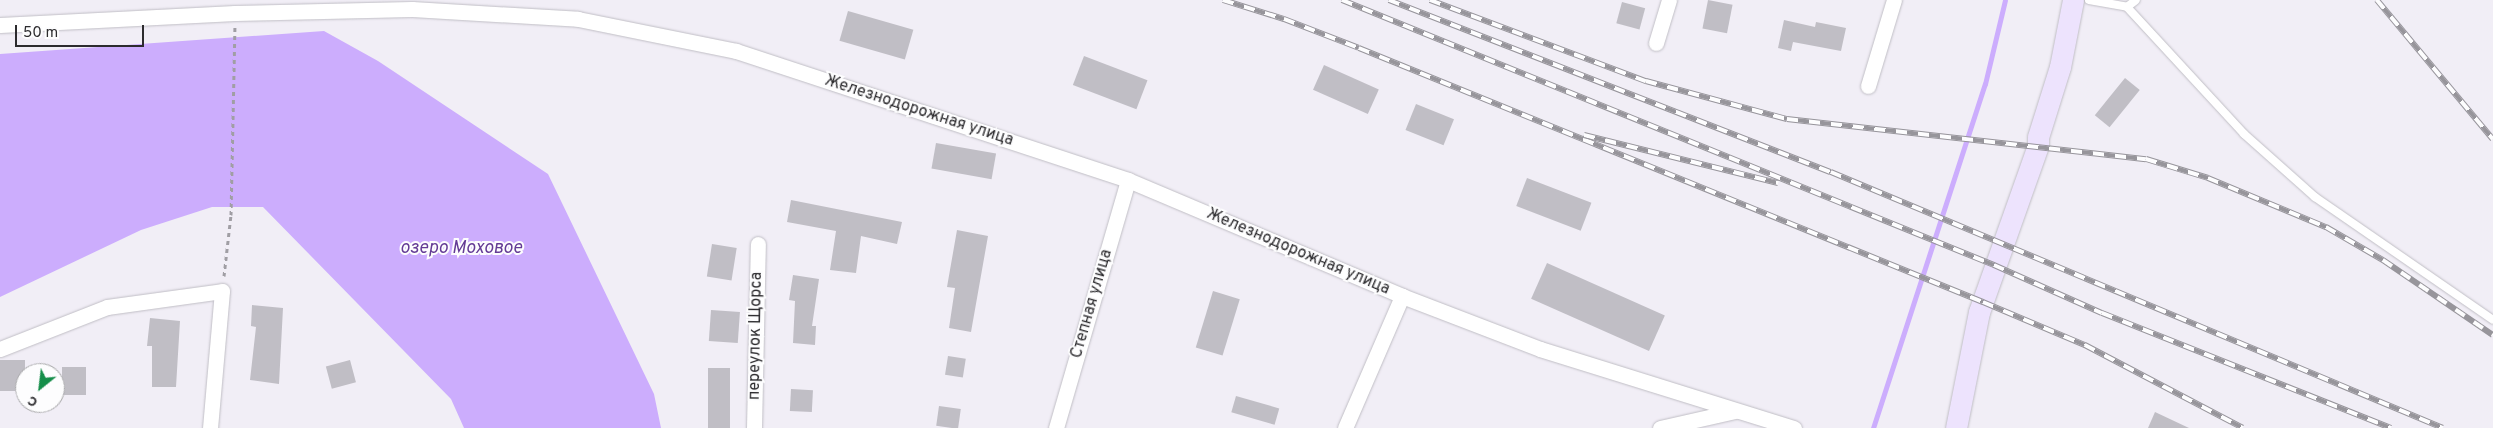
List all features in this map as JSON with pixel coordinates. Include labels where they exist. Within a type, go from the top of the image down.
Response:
[{"type":"main road","points":[[1956,428],[1979,312],[2038,145],[2038,137],[2060,67],[2073,0]]},
{"type":"street","points":[[1656,43],[1669,0]]},
{"type":"street","points":[[1868,86],[1894,0]]},
{"type":"street","name":"Железнодорожная улица","points":[[0,25],[235,13],[412,9],[578,19],[736,51],[1128,180],[1402,296],[1540,349],[1769,423],[1794,428]]},
{"type":"street","name":"Степная улица","points":[[1056,428],[1128,180]]},
{"type":"street","name":"переулок Щорса","points":[[754,428],[758,244]]},
{"type":"street","points":[[0,349],[107,308],[222,291],[210,428]]},
{"type":"street","points":[[1345,428],[1402,296]]},
{"type":"street","points":[[1660,428],[1736,411]]},
{"type":"lane","points":[[2090,0],[2127,7],[2244,134],[2315,197],[2493,320]]},
{"type":"lane","points":[[2127,7],[2136,0]]},
{"type":"path","points":[[222,291],[231,215],[236,32]]},
{"type":"water","name":"озеро Моховое","points":[[324,31],[378,61],[548,174],[654,394],[661,428],[464,428],[451,399],[263,207],[212,207],[141,230],[0,297],[0,54]]},
{"type":"building","points":[[1708,0],[1733,5],[1727,33],[1702,28]]},
{"type":"building","points":[[1622,2],[1645,8],[1639,29],[1616,23]]},
{"type":"building","points":[[848,11],[913,30],[905,60],[839,41]]},
{"type":"building","points":[[1784,20],[1815,27],[1816,22],[1846,28],[1841,51],[1793,42],[1791,51],[1778,48]]},
{"type":"building","points":[[1084,56],[1147,80],[1136,109],[1073,85]]},
{"type":"building","points":[[1324,65],[1379,89],[1368,114],[1313,90]]},
{"type":"building","points":[[2125,78],[2140,90],[2110,127],[2095,115]]},
{"type":"building","points":[[1416,104],[1454,119],[1444,145],[1406,130]]},
{"type":"building","points":[[936,143],[996,154],[992,179],[931,169]]},
{"type":"building","points":[[1527,178],[1591,203],[1581,231],[1516,206]]},
{"type":"building","points":[[791,200],[902,222],[897,244],[861,236],[856,273],[830,270],[836,231],[787,222]]},
{"type":"building","points":[[957,230],[988,236],[971,332],[949,328],[955,288],[947,287]]},
{"type":"building","points":[[712,244],[737,248],[732,281],[707,277]]},
{"type":"building","points":[[1547,263],[1665,315],[1649,351],[1531,299]]},
{"type":"building","points":[[793,275],[819,279],[812,326],[816,326],[815,345],[793,343],[795,301],[789,300]]},
{"type":"building","points":[[1213,291],[1240,299],[1223,356],[1196,347]]},
{"type":"building","points":[[252,305],[283,308],[279,384],[250,380],[256,327],[251,326]]},
{"type":"building","points":[[711,310],[740,312],[738,343],[709,341]]},
{"type":"building","points":[[150,318],[180,321],[176,387],[152,387],[152,346],[147,346]]},
{"type":"building","points":[[948,356],[966,359],[963,378],[945,375]]},
{"type":"building","points":[[0,360],[25,360],[25,363],[15,363],[15,391],[0,391]]},
{"type":"building","points":[[350,360],[356,382],[332,389],[326,366]]},
{"type":"building","points":[[65,367],[86,367],[86,395],[65,395]]},
{"type":"building","points":[[708,368],[730,368],[730,428],[708,428]]},
{"type":"building","points":[[791,389],[813,390],[812,412],[790,411]]},
{"type":"building","points":[[1236,396],[1279,408],[1275,425],[1231,412]]},
{"type":"building","points":[[939,406],[961,409],[958,428],[936,426]]},
{"type":"building","points":[[2155,412],[2189,428],[2148,428]]},
{"type":"waterway","points":[[1873,428],[1985,84],[2005,0]]},
{"type":"railway","points":[[1223,0],[1284,19],[1359,48],[1983,302],[2085,345],[2243,428]]},
{"type":"railway","points":[[1342,0],[1994,265],[2102,313],[2391,428]]},
{"type":"railway","points":[[1389,0],[1831,172],[2443,428]]},
{"type":"railway","points":[[1430,0],[1646,81],[1787,119],[2146,159],[2208,178],[2326,227],[2383,260],[2493,335]]},
{"type":"railway","points":[[2377,0],[2493,139]]},
{"type":"railway","points":[[1584,135],[1778,183]]}]
